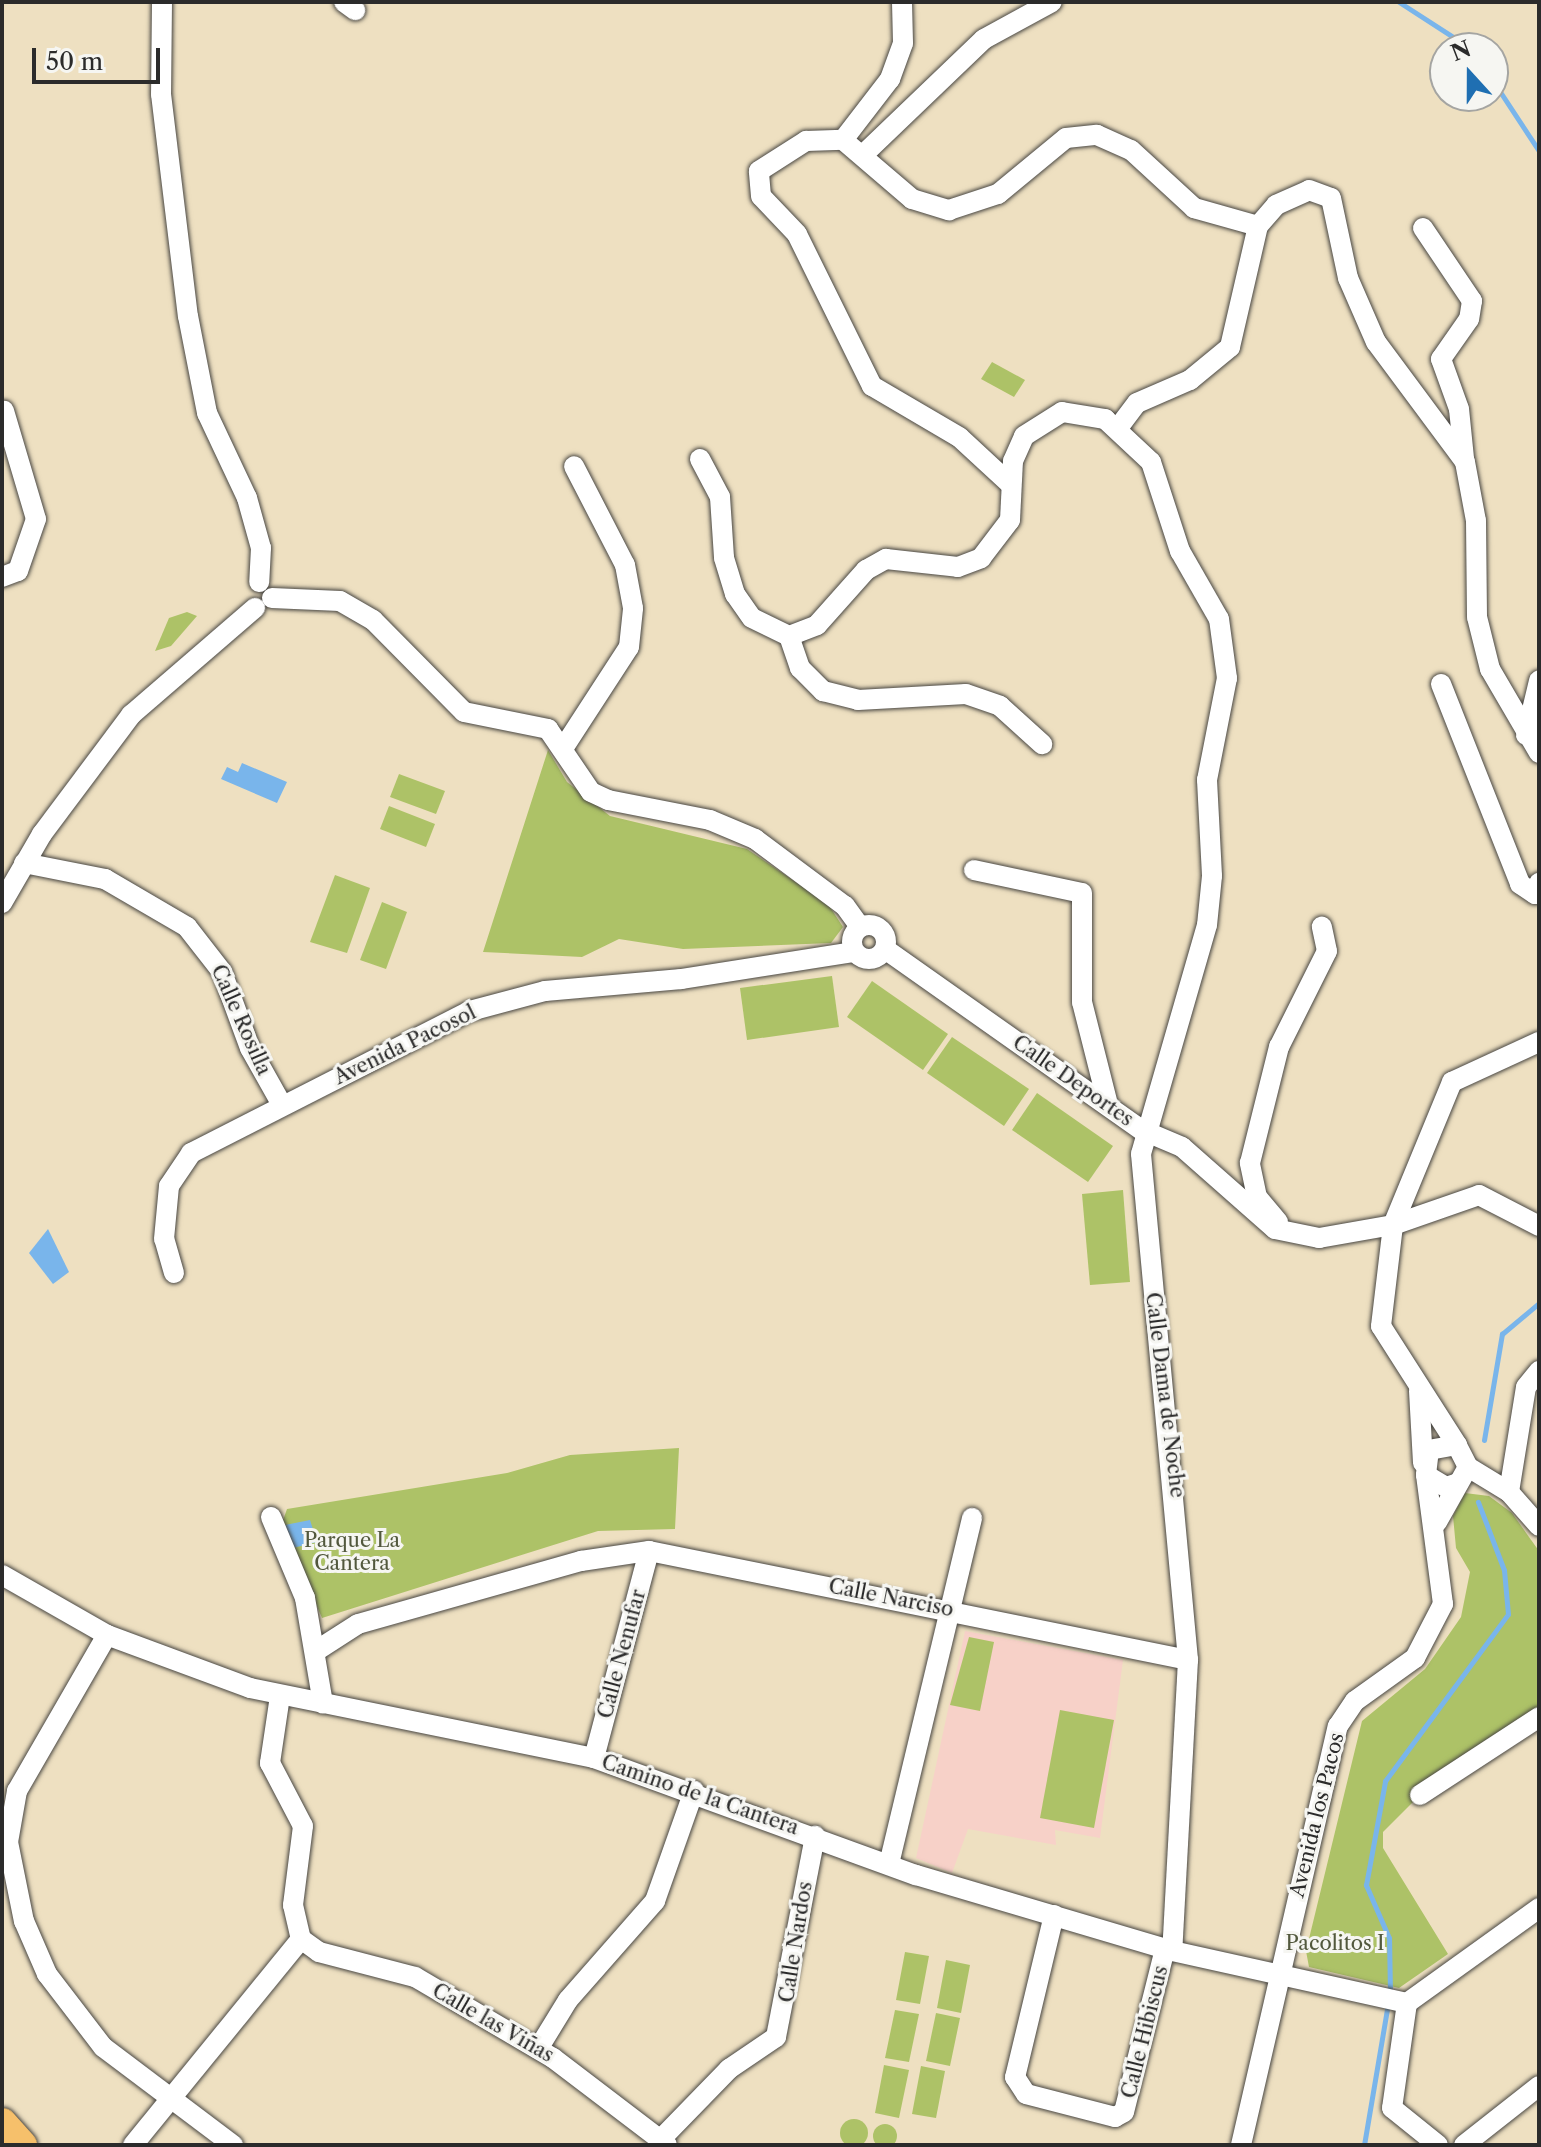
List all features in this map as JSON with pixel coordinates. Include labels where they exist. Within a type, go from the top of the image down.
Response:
[{"type":"highway","points":[[2,2123],[22,2145]]},
{"type":"street","points":[[162,2],[161,94],[188,316],[207,413],[247,498],[261,548],[262,596]]},
{"type":"street","points":[[843,140],[890,79],[903,43],[902,2]]},
{"type":"street","points":[[866,152],[984,39],[1052,2]]},
{"type":"street","points":[[1010,484],[959,437],[872,386],[797,234],[761,196],[759,171],[776,156],[806,141],[843,140],[866,152],[912,199],[949,210],[998,194],[1066,138],[1097,135],[1131,150],[1194,208],[1258,226]]},
{"type":"street","points":[[1118,428],[1137,403],[1190,380],[1230,347],[1258,226],[1288,195],[1309,190],[1331,198],[1360,312],[1465,462]]},
{"type":"street","points":[[1423,228],[1472,301],[1469,319],[1441,359],[1459,409],[1477,534],[1477,617],[1490,669],[1539,753]]},
{"type":"street","points":[[1439,422],[1459,409]]},
{"type":"street","points":[[2,577],[18,571],[36,519],[4,411]]},
{"type":"street","points":[[789,636],[817,625],[866,570],[886,559],[958,567],[981,558],[1010,520],[1010,484],[1024,436],[1039,421],[1084,413],[1118,428],[1151,462],[1180,551],[1219,619],[1226,650],[1207,780],[1212,876],[1207,925],[1142,1130]]},
{"type":"street","points":[[700,459],[720,497],[724,558],[735,594],[752,618],[789,636],[800,668],[823,691],[858,700],[966,694],[1000,706],[1042,744]]},
{"type":"street","points":[[564,747],[629,647],[633,608],[625,565],[574,466]]},
{"type":"street","points":[[2,903],[24,863],[131,715],[262,596],[340,601],[373,620],[464,712],[535,722],[564,747],[591,792],[755,839],[845,906],[860,927],[854,952]]},
{"type":"street","points":[[1526,735],[1539,681]]},
{"type":"street","points":[[1441,684],[1520,884],[1535,894],[1539,883]]},
{"type":"street","name":"Calle Rosilla","points":[[24,863],[105,879],[187,927],[222,972],[250,1048],[282,1105]]},
{"type":"street","points":[[974,870],[1082,893],[1082,1002],[1108,1105]]},
{"type":"street","name":"Calle Deportes","points":[[860,927],[877,927],[885,949],[1142,1130],[1182,1147],[1245,1209],[1293,1236]]},
{"type":"street","points":[[1322,927],[1327,951],[1279,1047],[1250,1163],[1257,1197],[1293,1236],[1393,1225],[1479,1195],[1539,1226]]},
{"type":"street","name":"Avenida Pacosol","points":[[174,1273],[164,1239],[169,1186],[191,1153],[282,1105],[510,998],[854,952],[870,959],[885,949]]},
{"type":"street","name":"Avenida los Pacos","points":[[1463,1475],[1457,1445],[1419,1391],[1381,1326],[1393,1225],[1452,1082],[1539,1042]]},
{"type":"street","name":"Calle Dama de Noche","points":[[1142,1130],[1188,1660]]},
{"type":"street","points":[[1509,1492],[1526,1387],[1539,1371]]},
{"type":"street","name":"Avenida los Pacos","points":[[1241,2145],[1338,1726],[1355,1701],[1415,1658],[1434,1631],[1443,1604],[1437,1522],[1425,1469],[1419,1391]]},
{"type":"street","points":[[1457,1445],[1442,1442],[1425,1469],[1446,1487],[1463,1475]]},
{"type":"street","points":[[1463,1475],[1509,1492],[1539,1526]]},
{"type":"street","points":[[1437,1522],[1463,1475]]},
{"type":"street","points":[[271,1517],[319,1649],[323,1703]]},
{"type":"street","points":[[889,1864],[972,1518]]},
{"type":"street","name":"Calle Narciso","points":[[319,1649],[358,1624],[581,1561],[649,1551],[949,1609],[1188,1660]]},
{"type":"street","name":"Calle Nenufar","points":[[594,1758],[649,1551]]},
{"type":"street","name":"Camino de la Cantera","points":[[2,1575],[107,1635],[280,1696],[594,1758],[694,1791],[889,1864],[1168,1950],[1407,2003]]},
{"type":"street","points":[[107,1635],[17,1791],[8,1842],[24,1921],[72,2014],[170,2099],[233,2145]]},
{"type":"street","points":[[1168,1950],[1188,1660]]},
{"type":"street","points":[[133,2145],[301,1939],[293,1905],[303,1826],[270,1763],[280,1696]]},
{"type":"street","points":[[1420,1795],[1539,1717]]},
{"type":"street","points":[[538,2049],[568,2000],[655,1901],[694,1791]]},
{"type":"street","name":"Calle Nardos","points":[[664,2142],[729,2069],[776,2037],[815,1836]]},
{"type":"street","points":[[1438,2145],[1392,2108],[1407,2003],[1539,1908]]},
{"type":"street","name":"Calle Hibiscus","points":[[1054,1915],[1015,2077],[1026,2094],[1115,2117],[1124,2112],[1168,1950]]},
{"type":"street","name":"Calle las Viñas","points":[[301,1939],[342,1960],[392,1966],[538,2049],[664,2142]]},
{"type":"street","points":[[1464,2145],[1539,2086]]},
{"type":"shaded area","points":[[965,1631],[1123,1660],[1100,1838],[1055,1830],[1056,1845],[968,1829],[952,1873],[916,1858]]},
{"type":"green space","points":[[992,362],[1025,380],[1014,397],[981,379]]},
{"type":"green space","points":[[187,612],[197,616],[171,646],[155,651],[169,618]]},
{"type":"green space","points":[[548,750],[567,782],[610,816],[747,849],[828,904],[843,927],[831,943],[683,949],[619,939],[582,957],[483,952]]},
{"type":"green space","points":[[399,774],[445,791],[436,814],[390,797]]},
{"type":"green space","points":[[389,806],[435,824],[426,847],[380,829]]},
{"type":"green space","points":[[335,875],[370,888],[347,953],[310,942]]},
{"type":"green space","points":[[382,902],[407,912],[386,969],[360,960]]},
{"type":"green space","points":[[832,976],[839,1027],[747,1040],[740,988]]},
{"type":"green space","points":[[872,981],[948,1034],[923,1070],[847,1017]]},
{"type":"green space","points":[[952,1037],[1029,1089],[1004,1126],[927,1073]]},
{"type":"green space","points":[[1037,1093],[1113,1146],[1088,1182],[1012,1130]]},
{"type":"green space","points":[[1123,1190],[1130,1282],[1090,1285],[1082,1194]]},
{"type":"green space","name":"Parque La Cantera","points":[[679,1448],[675,1529],[598,1531],[322,1618],[282,1523],[287,1509],[507,1473],[570,1455]]},
{"type":"green space","name":"Pacolitos I","points":[[1465,1493],[1489,1496],[1512,1513],[1539,1551],[1539,1709],[1420,1795],[1383,1832],[1383,1848],[1448,1954],[1399,1988],[1309,1967],[1306,1951],[1362,1721],[1425,1669],[1461,1617],[1470,1572],[1456,1548],[1453,1516]]},
{"type":"green space","points":[[969,1637],[994,1642],[980,1711],[950,1705]]},
{"type":"green space","points":[[1060,1710],[1114,1720],[1094,1828],[1040,1818]]},
{"type":"green space","points":[[905,1952],[929,1956],[920,2004],[896,2000]]},
{"type":"green space","points":[[946,1960],[970,1965],[961,2013],[937,2008]]},
{"type":"green space","points":[[895,2010],[919,2014],[909,2062],[885,2058]]},
{"type":"green space","points":[[936,2013],[960,2018],[950,2066],[926,2061]]},
{"type":"green space","points":[[884,2065],[909,2070],[899,2118],[875,2113]]},
{"type":"green space","points":[[921,2066],[945,2071],[936,2118],[912,2114]]},
{"type":"green space","points":[[854,2119],[864,2123],[868,2133],[864,2143],[854,2147],[844,2143],[840,2133],[844,2123]]},
{"type":"green space","points":[[885,2124],[896,2131],[897,2136],[890,2147],[885,2148],[874,2141],[873,2136],[880,2125]]},
{"type":"water","points":[[242,763],[287,782],[277,803],[221,779],[227,767],[238,772]]},
{"type":"water","points":[[48,1229],[69,1272],[53,1284],[29,1253]]},
{"type":"water","points":[[310,1520],[317,1542],[293,1548],[285,1525]]},
{"type":"waterway","points":[[1399,2],[1445,32]]},
{"type":"waterway","points":[[1509,105],[1539,151]]},
{"type":"waterway","points":[[1484,1440],[1502,1334],[1539,1303]]},
{"type":"waterway","points":[[1390,1993],[1389,1938],[1366,1885],[1385,1781],[1508,1614],[1504,1570],[1478,1502]]},
{"type":"waterway","points":[[1364,2145],[1388,2003]]}]
